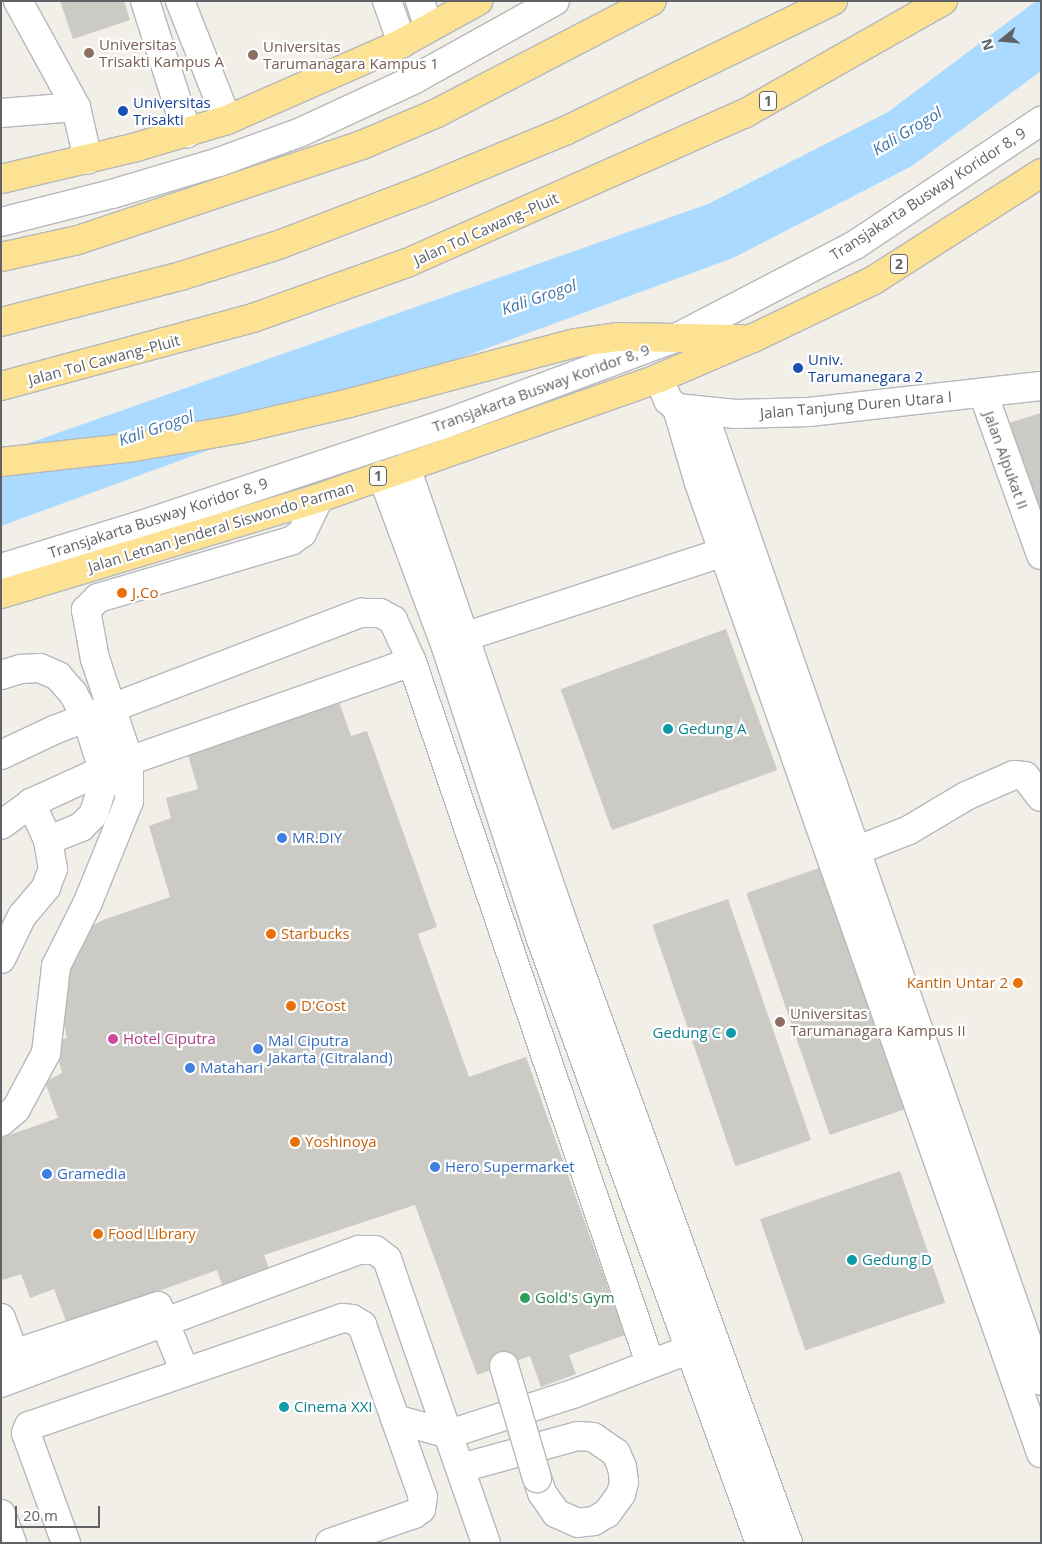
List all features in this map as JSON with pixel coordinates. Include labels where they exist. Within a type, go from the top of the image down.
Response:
[{"type":"highway","points":[[1,179],[88,160],[227,120],[402,44],[478,1]]},
{"type":"highway","points":[[1,257],[78,240],[362,145],[437,113],[652,1]]},
{"type":"highway","points":[[1,322],[143,286],[281,244],[565,131],[832,1]]},
{"type":"highway","name":"Jalan Tol Cawang–Pluit","points":[[1,386],[253,318],[407,263],[744,114],[943,1]]},
{"type":"highway","name":"Jalan Letnan Jenderal Siswondo Parman","points":[[1,594],[319,498],[658,378],[748,340],[874,280],[1041,173]]},
{"type":"highway","name":"Jalan Letnan Jenderal Siswondo Parman","points":[[1,462],[134,447],[239,429],[346,404],[541,351],[618,337],[680,336],[748,340]]},
{"type":"street","points":[[18,1],[76,107],[88,160]]},
{"type":"street","points":[[145,1],[187,133]]},
{"type":"street","points":[[180,1],[227,120]]},
{"type":"street","points":[[387,1],[402,44]]},
{"type":"street","points":[[420,1],[429,28]]},
{"type":"street","points":[[1,222],[148,184],[219,162],[301,132],[415,79],[555,1]]},
{"type":"street","points":[[1,113],[76,107]]},
{"type":"street","name":"Transjakarta Busway Koridor 8, 9","points":[[1,568],[135,527],[445,424],[680,336],[855,245],[1041,121]]},
{"type":"street","points":[[658,378],[668,400],[690,410],[698,480],[736,548],[858,850],[1016,1342],[1041,1453]]},
{"type":"street","name":"Jalan Tanjung Duren Utara I","points":[[690,410],[809,412],[1041,386]]},
{"type":"street","name":"Jalan Alpukat II","points":[[983,393],[1041,555]]},
{"type":"street","points":[[394,471],[455,642],[553,934],[701,1344],[760,1543]]},
{"type":"street","points":[[1,1122],[16,1109],[46,1053],[56,966],[88,902],[129,801],[130,761],[87,623],[86,610],[98,598],[291,541],[302,533],[319,498]]},
{"type":"street","points":[[455,642],[736,548]]},
{"type":"street","points":[[736,548],[1016,1342],[1041,1381]]},
{"type":"street","points":[[1,755],[87,718],[361,613],[380,612],[393,620],[412,662],[650,1363]]},
{"type":"street","points":[[1,826],[31,803],[103,770],[412,662]]},
{"type":"street","points":[[1,675],[21,668],[40,668],[58,676],[73,693],[87,718],[103,770],[102,788],[93,815],[81,827],[48,840]]},
{"type":"street","points":[[858,850],[909,830],[966,796],[1014,774],[1025,776],[1041,797]]},
{"type":"street","points":[[1,959],[22,916],[46,888],[52,869],[48,840],[31,803]]},
{"type":"street","points":[[1,1318],[10,1368],[166,1322],[359,1250],[375,1250],[387,1259],[486,1543]]},
{"type":"street","points":[[66,1543],[26,1433],[29,1426],[342,1318],[352,1319],[362,1325],[423,1497],[421,1509],[414,1514],[330,1543]]},
{"type":"street","points":[[166,1322],[185,1372]]},
{"type":"street","points":[[395,1419],[449,1434],[573,1394],[701,1344]]},
{"type":"street","points":[[701,1344],[788,1543]]},
{"type":"street","points":[[461,1468],[578,1436],[599,1440],[616,1453],[622,1467],[624,1482],[621,1494],[607,1514],[594,1521],[578,1523],[556,1513],[542,1493],[537,1478],[504,1366]]},
{"type":"street","points":[[1,1514],[12,1543]]},
{"type":"water","name":"Kali Grogol","points":[[1036,1],[1041,1],[1041,71],[912,166],[733,258],[1,526],[1,453],[708,204],[888,112]]},
{"type":"building","points":[[60,1],[124,1],[130,20],[73,39]]},
{"type":"building","points":[[1041,413],[1041,510],[1035,511],[1006,424]]},
{"type":"building","name":"Gedung A","points":[[726,629],[777,770],[612,830],[561,689]]},
{"type":"building","name":"Mal Ciputra Jakarta (Citraland)","points":[[338,699],[351,736],[367,731],[437,927],[418,934],[469,1077],[526,1057],[625,1335],[569,1355],[576,1374],[541,1387],[530,1356],[477,1375],[415,1205],[264,1255],[270,1271],[223,1288],[217,1270],[67,1324],[54,1289],[30,1298],[21,1274],[3,1280],[1,1275],[1,1138],[58,1118],[45,1082],[62,1073],[54,1041],[67,1038],[58,999],[82,931],[103,920],[170,897],[149,826],[171,818],[166,798],[198,789],[188,755]]},
{"type":"building","points":[[822,867],[905,1109],[830,1135],[746,893]]},
{"type":"building","name":"Gedung C","points":[[728,899],[811,1140],[735,1166],[652,925]]},
{"type":"building","name":"Gedung D","points":[[900,1171],[945,1302],[805,1351],[760,1219]]},
{"type":"place","name":"Universitas Trisakti Kampus A","points":[[89,53]]},
{"type":"place","name":"Universitas Tarumanagara Kampus 1","points":[[253,55]]},
{"type":"place","name":"Universitas Trisakti","points":[[123,111]]},
{"type":"place","name":"Univ. Tarumanegara 2","points":[[798,368]]},
{"type":"place","name":"J.Co","points":[[122,593]]},
{"type":"place","name":"Gedung A","points":[[668,729]]},
{"type":"place","name":"MR.DIY","points":[[282,838]]},
{"type":"place","name":"Starbucks","points":[[271,934]]},
{"type":"place","name":"Kantin Untar 2","points":[[1018,983]]},
{"type":"place","name":"D'Cost","points":[[291,1006]]},
{"type":"place","name":"Universitas Tarumanagara Kampus II","points":[[780,1022]]},
{"type":"place","name":"Gedung C","points":[[731,1033]]},
{"type":"place","name":"Hotel Ciputra","points":[[113,1039]]},
{"type":"place","name":"Mal Ciputra Jakarta (Citraland)","points":[[258,1049]]},
{"type":"place","name":"Matahari","points":[[190,1068]]},
{"type":"place","name":"Yoshinoya","points":[[295,1142]]},
{"type":"place","name":"Hero Supermarket","points":[[435,1167]]},
{"type":"place","name":"Gramedia","points":[[47,1174]]},
{"type":"place","name":"Food Library","points":[[98,1234]]},
{"type":"place","name":"Gedung D","points":[[852,1260]]},
{"type":"place","name":"Gold's Gym","points":[[525,1298]]},
{"type":"place","name":"Cinema XXI","points":[[284,1407]]}]
